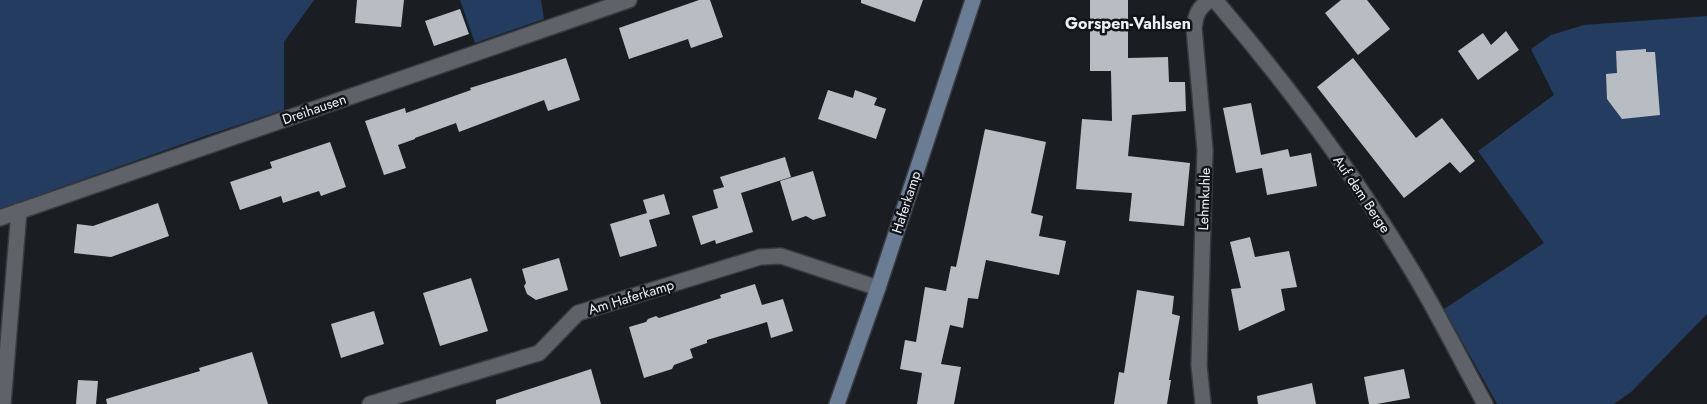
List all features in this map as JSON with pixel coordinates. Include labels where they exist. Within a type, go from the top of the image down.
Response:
[{"type":"street","name":"Dreihausen","points":[[0,218],[628,0]]},
{"type":"street","name":"Haferkamp","points":[[837,404],[878,288],[973,0]]},
{"type":"street","name":"Lehmkuhle","points":[[1203,404],[1199,365],[1205,150],[1194,28],[1196,15],[1201,6],[1210,0]]},
{"type":"street","name":"Auf dem Berge","points":[[1216,0],[1289,90],[1365,197],[1409,265],[1485,404]]},
{"type":"street","points":[[3,404],[19,211]]},
{"type":"street","name":"Am Haferkamp","points":[[370,404],[539,353],[578,313],[760,257],[782,256],[878,288]]},
{"type":"shaded area","points":[[0,0],[314,0],[284,42],[284,110],[0,209]]},
{"type":"shaded area","points":[[460,0],[541,0],[544,19],[475,43]]},
{"type":"shaded area","points":[[1707,16],[1707,314],[1631,392],[1614,404],[1497,404],[1444,309],[1544,243],[1478,151],[1554,95],[1531,49],[1551,35],[1584,25]]},
{"type":"building","points":[[357,0],[404,0],[401,27],[355,23]]},
{"type":"building","points":[[699,0],[710,0],[723,37],[691,48],[688,39],[629,59],[619,28]]},
{"type":"building","points":[[861,0],[923,0],[915,22],[861,3]]},
{"type":"building","points":[[1090,0],[1128,0],[1128,58],[1168,57],[1169,82],[1185,82],[1186,111],[1132,115],[1128,156],[1190,163],[1184,226],[1129,221],[1132,193],[1076,189],[1082,119],[1112,121],[1111,71],[1090,71]]},
{"type":"building","points":[[1341,0],[1367,0],[1390,29],[1358,55],[1325,13]]},
{"type":"building","points":[[460,9],[469,34],[434,46],[425,21]]},
{"type":"building","points":[[1506,31],[1519,50],[1478,80],[1458,51],[1483,33],[1491,45]]},
{"type":"building","points":[[1646,49],[1646,52],[1655,52],[1660,115],[1622,119],[1607,99],[1606,74],[1617,73],[1616,51]]},
{"type":"building","points":[[566,58],[580,100],[548,111],[544,100],[459,132],[456,123],[415,138],[398,145],[406,168],[384,175],[365,121],[405,108],[406,113],[471,90],[470,88]]},
{"type":"building","points":[[1353,58],[1416,138],[1442,118],[1475,161],[1460,173],[1450,162],[1404,198],[1317,87]]},
{"type":"building","points":[[828,90],[853,98],[855,90],[877,98],[874,105],[886,109],[876,139],[818,119]]},
{"type":"building","points":[[1251,103],[1261,155],[1288,149],[1290,157],[1311,153],[1317,186],[1267,195],[1262,168],[1236,173],[1223,108]]},
{"type":"building","points":[[985,129],[1046,142],[1031,213],[1043,216],[1039,236],[1066,241],[1059,275],[986,260],[978,299],[968,298],[963,328],[950,325],[941,364],[961,367],[954,404],[917,404],[922,373],[900,369],[905,340],[916,342],[925,287],[946,291],[951,266],[956,267]]},
{"type":"building","points":[[330,142],[346,187],[321,196],[319,191],[283,203],[281,196],[240,210],[230,182],[272,168],[270,162]]},
{"type":"building","points":[[785,157],[791,177],[741,193],[753,232],[716,244],[715,240],[701,245],[692,216],[718,208],[713,190],[724,187],[720,177]]},
{"type":"building","points":[[813,171],[826,216],[813,220],[806,216],[792,221],[780,181]]},
{"type":"building","points":[[664,194],[670,214],[649,220],[657,246],[620,257],[610,224],[647,213],[643,200]]},
{"type":"building","points":[[158,203],[169,236],[111,257],[74,253],[77,224],[93,226]]},
{"type":"building","points":[[1250,237],[1255,257],[1289,251],[1297,287],[1281,289],[1285,310],[1239,331],[1231,289],[1241,288],[1230,242]]},
{"type":"building","points":[[559,258],[568,290],[536,300],[527,294],[522,269]]},
{"type":"building","points":[[471,278],[488,331],[440,346],[423,293]]},
{"type":"building","points":[[755,284],[762,305],[783,299],[793,331],[771,338],[767,322],[707,340],[707,343],[690,349],[693,358],[674,365],[672,369],[644,378],[629,327],[646,322],[648,319],[656,316],[659,318],[721,298],[720,295]]},
{"type":"building","points":[[1137,290],[1174,296],[1172,314],[1180,316],[1169,380],[1171,380],[1167,404],[1114,404],[1119,372],[1124,373]]},
{"type":"building","points":[[374,311],[384,344],[341,358],[331,324]]},
{"type":"building","points":[[252,352],[268,404],[107,404],[106,399],[200,371],[199,368]]},
{"type":"building","points":[[591,369],[601,404],[496,404],[496,400]]},
{"type":"building","points":[[1404,369],[1410,398],[1369,404],[1364,377]]},
{"type":"building","points":[[78,380],[98,381],[96,404],[76,404]]},
{"type":"building","points":[[1312,383],[1316,404],[1258,404],[1257,396]]},
{"type":"district","name":"Gorspen-Vahlsen","points":[[1128,23]]}]
